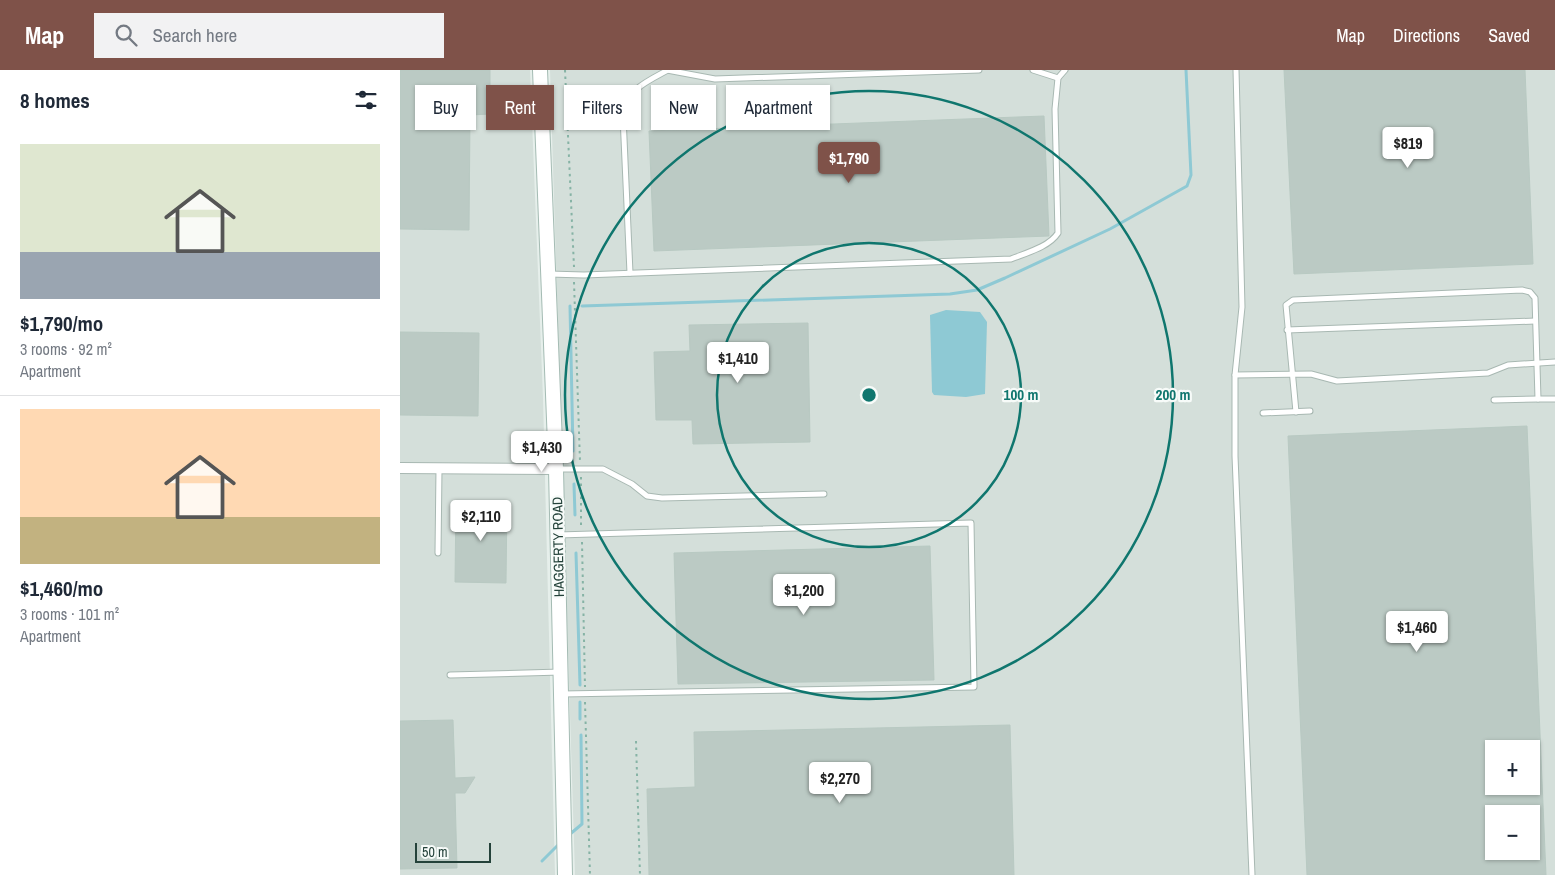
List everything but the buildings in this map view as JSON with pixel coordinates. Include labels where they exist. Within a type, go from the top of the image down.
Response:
[{"type":"main road","name":"HAGGERTY ROAD","points":[[540,70],[556,469],[565,875]]},
{"type":"street","points":[[400,468],[556,469]]},
{"type":"lane","points":[[630,273],[623,116],[625,102],[640,85],[668,70],[715,79],[979,70]]},
{"type":"lane","points":[[1033,70],[1058,78]]},
{"type":"lane","points":[[548,274],[574,275],[1011,259],[1053,240],[1058,233],[1055,109],[1058,78],[1064,70]]},
{"type":"lane","points":[[1236,70],[1242,307],[1235,375],[1235,456],[1252,875]]},
{"type":"lane","points":[[1296,412],[1294,374],[1287,330],[1286,305],[1293,300],[1522,290],[1530,292],[1535,298],[1538,399]]},
{"type":"lane","points":[[1287,330],[1535,321]]},
{"type":"lane","points":[[1235,375],[1311,374],[1337,381],[1488,373],[1508,365],[1555,362]]},
{"type":"lane","points":[[1494,400],[1555,399]]},
{"type":"lane","points":[[1263,413],[1310,411]]},
{"type":"lane","points":[[438,553],[439,468]]},
{"type":"lane","points":[[556,469],[603,469],[632,484],[647,496],[662,498],[824,494]]},
{"type":"lane","points":[[558,535],[971,523],[974,687],[562,694]]},
{"type":"lane","points":[[450,675],[561,672]]},
{"type":"path","points":[[565,70],[580,461]]},
{"type":"path","points":[[581,475],[590,875]]},
{"type":"path","points":[[636,741],[640,875]]},
{"type":"shaded area","points":[[400,70],[530,70],[531,85],[486,85],[486,130],[532,130],[543,398],[555,875],[400,875]]},
{"type":"shaded area","points":[[550,70],[1555,70],[1555,875],[575,875],[552,130],[554,130],[554,85],[550,85]]},
{"type":"water","points":[[946,310],[980,312],[987,322],[985,394],[966,397],[934,395],[932,392],[930,315]]},
{"type":"waterway","points":[[582,306],[950,294],[977,290],[1110,229],[1187,186],[1191,175],[1186,70]]},
{"type":"waterway","points":[[570,306],[573,451]]},
{"type":"waterway","points":[[574,484],[575,515]]},
{"type":"waterway","points":[[576,553],[580,685]]},
{"type":"waterway","points":[[580,702],[580,719]]},
{"type":"waterway","points":[[569,835],[582,824],[581,735]]},
{"type":"waterway","points":[[542,861],[559,844]]}]
